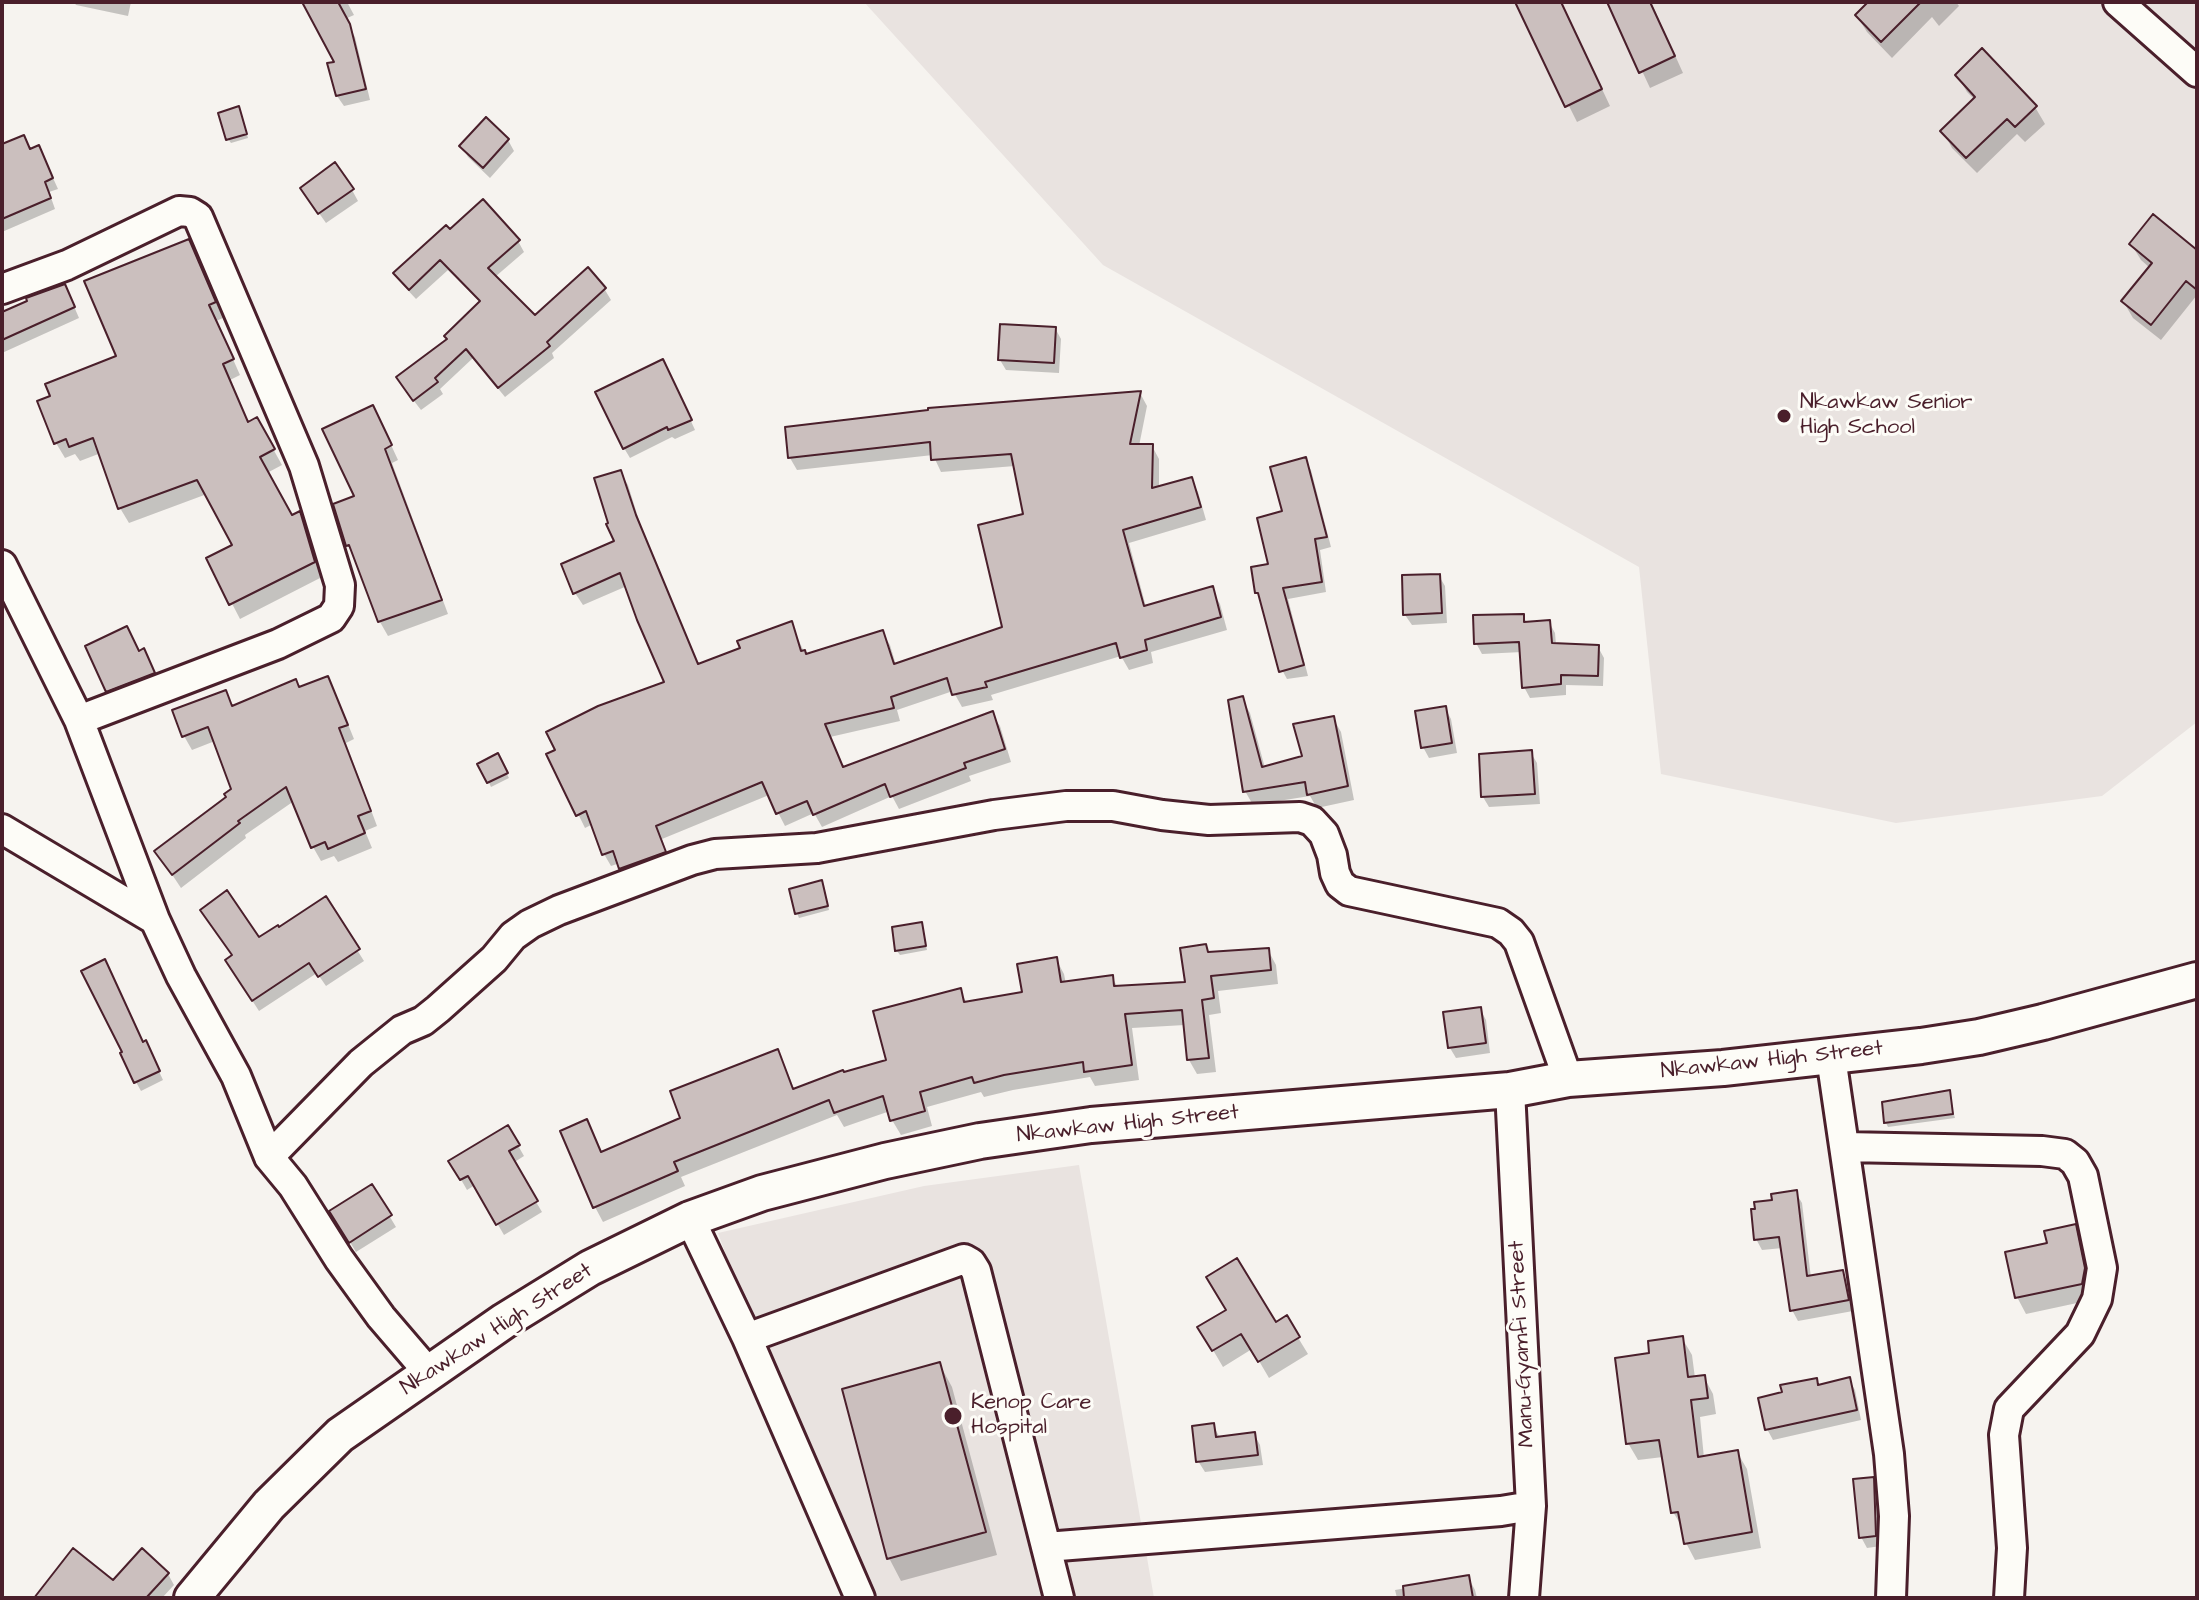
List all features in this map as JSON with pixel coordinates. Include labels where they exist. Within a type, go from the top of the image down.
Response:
[{"type":"main road","name":"Nkawkaw High Street","points":[[192,1598],[269,1505],[340,1435],[504,1321],[590,1268],[690,1219],[762,1193],[885,1161],[980,1141],[1091,1125],[1510,1090],[1568,1079],[1831,1057],[1979,1037],[2197,980]]},
{"type":"street","points":[[2118,2],[2197,72]]},
{"type":"street","points":[[2,289],[67,265],[179,211],[198,217],[304,466],[340,585],[339,606],[331,618],[278,644],[79,720]]},
{"type":"street","points":[[2,565],[79,720],[155,920],[181,976],[236,1076],[269,1157],[293,1186],[339,1259],[381,1317],[429,1373]]},
{"type":"street","points":[[269,1157],[361,1063],[402,1030],[423,1021],[438,1009],[494,959],[513,936],[559,910],[715,854],[817,848],[994,815],[1066,806],[1113,806],[1209,820],[1300,817],[1312,821],[1324,834],[1340,884],[1349,891],[1498,923],[1511,932],[1519,942],[1568,1079]]},
{"type":"street","points":[[2,829],[155,920]]},
{"type":"street","points":[[1831,1057],[1889,1454],[1894,1516],[1891,1598]]},
{"type":"street","name":"Manu-Gyamfi Street","points":[[1510,1090],[1531,1506],[1524,1598]]},
{"type":"street","points":[[1845,1147],[2042,1151],[2065,1154],[2075,1162],[2083,1176],[2102,1268],[2097,1299],[2080,1334],[2009,1409],[2004,1435],[2012,1548],[2009,1598]]},
{"type":"street","points":[[690,1219],[747,1338],[860,1598]]},
{"type":"street","points":[[747,1338],[964,1259],[971,1263],[976,1271],[1059,1598]]},
{"type":"street","points":[[1046,1547],[1501,1511],[1531,1506]]},
{"type":"shaded area","name":"Nkawkaw Senior High School","points":[[864,2],[2197,2],[2197,722],[2102,796],[1896,823],[1661,774],[1639,567],[1103,265]]},
{"type":"shaded area","name":"Kenop Care Hospital","points":[[1079,1165],[1154,1598],[850,1598],[718,1233],[924,1186]]},
{"type":"building","points":[[302,2],[338,2],[350,24],[366,89],[336,96],[327,63],[334,62]]},
{"type":"building","points":[[1515,2],[1561,2],[1602,89],[1565,107]]},
{"type":"building","points":[[1607,2],[1650,2],[1675,56],[1639,73]]},
{"type":"building","points":[[1868,2],[1921,2],[1881,42],[1855,15]]},
{"type":"building","points":[[1982,48],[2037,106],[2015,127],[2007,119],[1966,158],[1940,131],[1975,97],[1955,75]]},
{"type":"building","points":[[239,106],[247,134],[226,140],[218,113]]},
{"type":"building","points":[[486,117],[509,139],[483,168],[459,146]]},
{"type":"building","points":[[24,135],[30,149],[39,145],[53,178],[45,182],[51,198],[2,219],[2,144]]},
{"type":"building","points":[[335,162],[354,189],[318,214],[300,188]]},
{"type":"building","points":[[483,199],[520,240],[488,268],[535,315],[588,267],[606,288],[547,342],[550,346],[498,388],[466,349],[435,378],[438,382],[413,401],[396,377],[447,339],[444,336],[480,301],[440,260],[409,290],[393,273],[446,225],[450,229]]},
{"type":"building","points":[[2153,214],[2197,250],[2197,290],[2186,281],[2151,325],[2121,301],[2152,263],[2129,244]]},
{"type":"building","points":[[189,239],[216,302],[209,305],[234,359],[223,364],[248,422],[257,417],[275,449],[260,457],[292,515],[300,511],[315,562],[229,605],[206,558],[232,545],[197,480],[118,509],[93,438],[69,447],[66,439],[54,444],[37,401],[50,396],[45,384],[116,356],[84,281]]},
{"type":"building","points":[[65,284],[75,307],[2,340],[2,312],[27,301],[26,298]]},
{"type":"building","points":[[1000,324],[1056,327],[1054,363],[998,360]]},
{"type":"building","points":[[663,359],[692,420],[668,430],[667,427],[623,449],[595,392]]},
{"type":"building","points":[[1141,391],[1130,444],[1153,444],[1152,488],[1192,477],[1201,507],[1123,530],[1144,606],[1213,586],[1221,617],[1145,640],[1147,650],[1120,658],[1116,643],[985,682],[987,687],[952,695],[947,678],[891,697],[894,708],[825,724],[843,767],[993,711],[1005,749],[964,763],[966,768],[890,797],[885,784],[813,815],[807,801],[776,814],[762,782],[656,826],[666,852],[619,869],[613,851],[602,855],[586,811],[576,816],[546,754],[555,750],[546,732],[598,706],[664,682],[620,573],[573,594],[561,564],[614,541],[606,524],[594,478],[621,470],[636,515],[698,664],[740,648],[737,641],[792,621],[801,651],[805,650],[806,654],[883,630],[894,664],[1002,627],[978,525],[1023,514],[1011,454],[931,460],[930,442],[788,458],[785,427],[928,408]]},
{"type":"building","points":[[373,405],[392,445],[385,449],[442,600],[378,622],[349,545],[346,546],[333,504],[354,496],[322,429]]},
{"type":"building","points":[[1306,457],[1327,537],[1315,539],[1322,582],[1283,588],[1304,665],[1279,672],[1258,593],[1255,593],[1251,567],[1268,564],[1257,518],[1282,511],[1270,467]]},
{"type":"building","points":[[1440,574],[1442,613],[1403,615],[1402,575]]},
{"type":"building","points":[[1524,614],[1524,622],[1550,620],[1552,643],[1599,645],[1598,676],[1561,675],[1561,684],[1522,688],[1519,642],[1474,644],[1473,615]]},
{"type":"building","points":[[127,626],[139,651],[144,648],[155,673],[106,692],[85,646]]},
{"type":"building","points":[[328,676],[348,725],[339,728],[371,811],[358,816],[365,833],[328,849],[325,842],[311,848],[286,787],[238,821],[240,823],[172,875],[154,851],[226,797],[224,794],[231,789],[208,727],[182,737],[172,710],[226,690],[232,706],[296,679],[299,687]]},
{"type":"building","points":[[1243,696],[1262,767],[1302,756],[1293,724],[1334,716],[1348,786],[1307,795],[1305,782],[1243,792],[1228,700]]},
{"type":"building","points":[[1446,706],[1452,743],[1421,748],[1415,711]]},
{"type":"building","points":[[1532,750],[1535,794],[1481,797],[1479,754]]},
{"type":"building","points":[[498,753],[508,773],[487,783],[477,764]]},
{"type":"building","points":[[822,880],[828,906],[795,914],[789,889]]},
{"type":"building","points":[[227,890],[259,937],[326,896],[360,949],[318,977],[309,963],[252,1001],[225,960],[232,955],[200,910]]},
{"type":"building","points":[[922,922],[926,946],[895,951],[892,927]]},
{"type":"building","points":[[1206,944],[1208,952],[1269,948],[1271,970],[1211,976],[1214,998],[1202,1000],[1209,1058],[1187,1060],[1182,1010],[1125,1014],[1132,1065],[1084,1072],[1083,1062],[974,1083],[972,1077],[920,1092],[925,1111],[890,1121],[883,1096],[834,1113],[829,1100],[674,1162],[678,1171],[593,1208],[560,1131],[587,1119],[601,1152],[680,1118],[670,1091],[778,1049],[793,1089],[843,1070],[886,1060],[873,1011],[961,988],[964,1002],[1022,992],[1017,964],[1057,957],[1061,982],[1113,975],[1114,986],[1185,982],[1180,948]]},
{"type":"building","points":[[105,959],[143,1042],[146,1040],[160,1071],[134,1083],[122,1052],[81,971]]},
{"type":"building","points":[[1481,1007],[1486,1043],[1448,1048],[1443,1012]]},
{"type":"building","points":[[1950,1090],[1953,1114],[1884,1123],[1882,1102]]},
{"type":"building","points":[[508,1125],[520,1145],[509,1151],[538,1201],[496,1225],[468,1176],[460,1180],[448,1161]]},
{"type":"building","points":[[372,1184],[392,1215],[349,1243],[329,1211]]},
{"type":"building","points":[[1797,1190],[1807,1276],[1843,1270],[1849,1300],[1790,1311],[1779,1237],[1754,1240],[1751,1209],[1755,1209],[1754,1202],[1772,1200],[1771,1194]]},
{"type":"building","points":[[2076,1224],[2085,1268],[2082,1284],[2015,1298],[2005,1252],[2047,1243],[2044,1231]]},
{"type":"building","points":[[1237,1258],[1276,1322],[1287,1315],[1300,1337],[1258,1362],[1241,1334],[1212,1351],[1197,1327],[1226,1310],[1206,1277]]},
{"type":"building","points":[[1683,1336],[1688,1377],[1705,1375],[1708,1398],[1691,1400],[1698,1457],[1738,1450],[1752,1532],[1684,1544],[1678,1512],[1671,1513],[1659,1440],[1626,1444],[1615,1358],[1649,1353],[1648,1341]]},
{"type":"building","points":[[940,1362],[986,1532],[887,1559],[842,1389]]},
{"type":"building","points":[[1850,1377],[1857,1410],[1765,1430],[1758,1398],[1782,1392],[1780,1385],[1817,1378],[1818,1385]]},
{"type":"building","points":[[1214,1423],[1216,1437],[1255,1432],[1258,1455],[1196,1462],[1192,1426]]},
{"type":"building","points":[[1874,1477],[1876,1536],[1859,1538],[1853,1479]]},
{"type":"building","points":[[73,1548],[113,1580],[142,1548],[169,1573],[146,1598],[34,1598]]},
{"type":"building","points":[[1469,1575],[1473,1598],[1404,1598],[1403,1586]]},
{"type":"place","name":"Nkawkaw Senior High School","points":[[1784,416]]},
{"type":"place","name":"Kenop Care Hospital","points":[[953,1416]]}]
